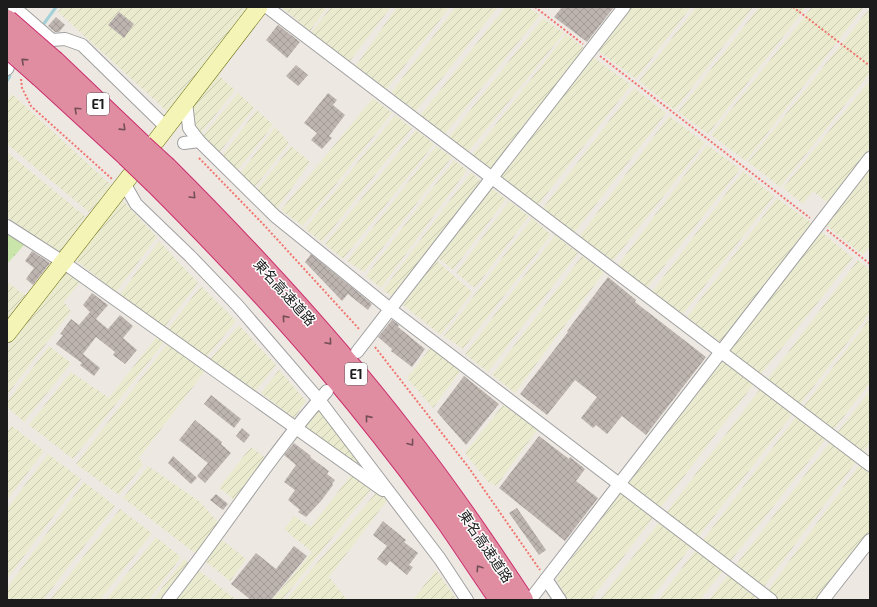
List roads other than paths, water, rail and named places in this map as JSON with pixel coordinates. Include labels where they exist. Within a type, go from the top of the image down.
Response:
[{"type":"highway","name":"東名高速道路","points":[[7,21],[48,69],[142,147],[160,175],[205,233],[273,305],[328,368],[392,447],[501,600]]},
{"type":"highway","name":"東名高速道路","points":[[7,46],[48,69]]},
{"type":"highway","name":"東名高速道路","points":[[160,175],[218,221],[285,291],[342,356],[405,435],[462,512],[522,600]]},
{"type":"street","points":[[14,7],[35,30],[52,40],[66,39],[82,45],[166,127]]},
{"type":"street","points":[[142,147],[166,127],[259,7]]},
{"type":"street","points":[[267,7],[870,465]]},
{"type":"street","points":[[357,352],[624,7]]},
{"type":"street","points":[[186,102],[189,128],[199,141],[275,216],[390,309],[771,600]]},
{"type":"street","points":[[184,143],[199,141]]},
{"type":"street","points":[[530,600],[870,158]]},
{"type":"street","points":[[7,334],[125,182],[136,204],[190,256],[323,395],[392,496],[440,559],[467,600]]},
{"type":"street","points":[[7,226],[63,262],[392,496]]},
{"type":"street","points":[[168,600],[295,428],[323,395]]},
{"type":"street","points":[[823,600],[870,540]]},
{"type":"street","points":[[546,579],[560,600]]},
{"type":"waterway","points":[[43,25],[56,7]]},
{"type":"waterway","points":[[7,81],[10,76]]}]
